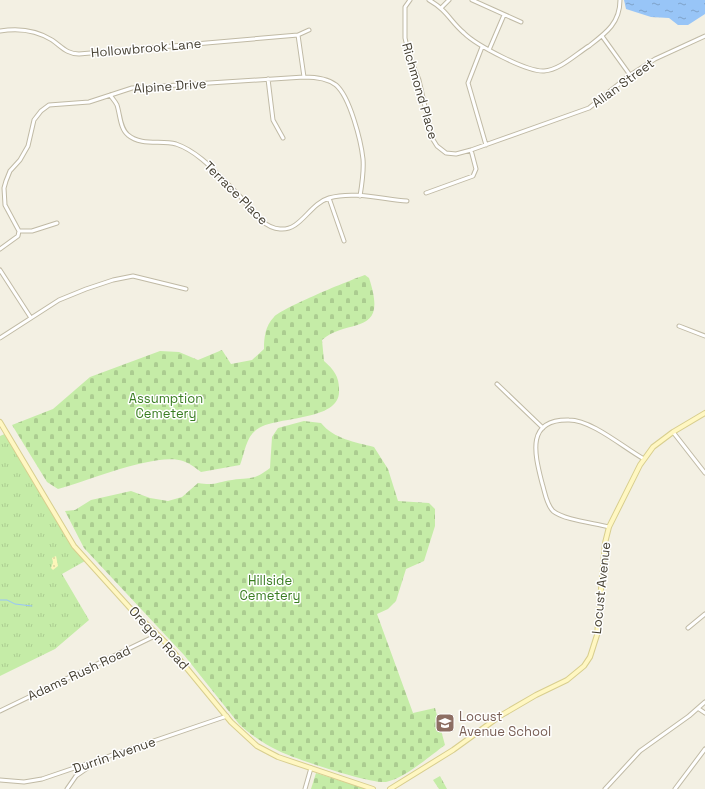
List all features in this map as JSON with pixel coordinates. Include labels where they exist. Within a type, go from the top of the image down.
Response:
[{"type":"street","name":"Richmond Place","points":[[410,0],[405,7],[405,38],[408,55],[418,80],[432,138],[437,146],[446,153],[456,154],[471,150]]},
{"type":"street","points":[[429,0],[442,7],[463,32],[482,47],[533,69],[543,71],[567,61],[602,36],[615,21],[618,15],[620,0]]},
{"type":"street","points":[[442,7],[449,0]]},
{"type":"street","points":[[472,0],[521,22]]},
{"type":"street","points":[[489,50],[504,15]]},
{"type":"street","name":"Hollowbrook Lane","points":[[0,32],[16,29],[41,34],[67,52],[79,54],[298,35],[309,30]]},
{"type":"street","points":[[298,35],[304,77]]},
{"type":"street","points":[[602,36],[630,75]]},
{"type":"street","name":"Allan Street","points":[[471,150],[589,108],[630,75],[664,54],[705,36]]},
{"type":"street","points":[[482,47],[468,83],[486,145]]},
{"type":"street","name":"Alpine Drive","points":[[19,231],[5,205],[4,188],[10,172],[20,160],[28,146],[31,127],[37,115],[49,105],[89,102],[137,87],[166,87],[304,77],[328,80],[338,87],[345,97],[351,113],[361,150],[363,176],[360,196]]},
{"type":"street","points":[[268,79],[273,120],[283,138]]},
{"type":"street","name":"Terrace Place","points":[[110,95],[116,104],[128,135],[138,140],[176,144],[193,153],[238,194],[269,226],[281,230],[291,227],[313,206],[329,198],[344,195],[407,201]]},
{"type":"street","points":[[426,193],[473,176],[476,173],[471,150]]},
{"type":"street","points":[[329,198],[344,242]]},
{"type":"street","points":[[0,249],[18,236],[19,231],[32,231],[57,223]]},
{"type":"street","points":[[0,270],[31,318]]},
{"type":"street","points":[[0,338],[59,300],[75,293],[129,277],[186,288]]},
{"type":"street","points":[[679,326],[705,336]]},
{"type":"street","points":[[497,384],[543,428]]},
{"type":"street","name":"Locust Avenue","points":[[390,789],[453,750],[500,716],[536,695],[567,680],[584,666],[590,657],[597,635],[605,543],[609,527],[644,459],[659,441],[705,413]]},
{"type":"street","points":[[609,527],[562,516],[550,508],[534,448],[538,436],[543,428],[555,422],[572,420],[602,431],[644,459]]},
{"type":"street","name":"Oregon Road","points":[[0,422],[74,546],[157,635],[227,716],[257,746],[278,757],[372,789]]},
{"type":"street","points":[[673,432],[705,473]]},
{"type":"street","points":[[688,628],[705,614]]},
{"type":"street","name":"Adams Rush Road","points":[[0,711],[157,635]]},
{"type":"street","points":[[605,789],[640,751],[698,709],[705,702]]},
{"type":"street","points":[[698,709],[704,712]]},
{"type":"street","name":"Durrin Avenue","points":[[0,780],[24,782],[42,779],[227,716]]},
{"type":"street","points":[[675,789],[705,749]]},
{"type":"street","points":[[67,789],[76,776],[99,760]]},
{"type":"street","points":[[305,789],[311,768]]},
{"type":"green space","name":"Assumption Cemetery","points":[[365,275],[369,278],[374,297],[374,310],[370,318],[363,323],[333,333],[322,340],[324,361],[333,370],[338,381],[339,390],[337,400],[330,407],[320,412],[268,424],[259,428],[251,435],[246,444],[240,465],[201,472],[183,461],[171,459],[156,460],[58,489],[47,482],[12,425],[53,409],[90,377],[160,351],[179,352],[198,360],[222,350],[231,364],[252,360],[264,349],[267,328],[274,317],[289,307],[302,301]]},
{"type":"green space","name":"Hillside Cemetery","points":[[304,421],[321,423],[332,433],[338,436],[374,447],[388,469],[398,501],[429,503],[435,509],[435,526],[424,561],[406,569],[396,601],[388,609],[377,614],[413,713],[435,708],[445,745],[409,771],[393,780],[386,782],[377,782],[316,765],[288,755],[253,736],[239,724],[184,655],[84,548],[65,511],[75,510],[91,500],[131,491],[150,498],[168,501],[182,497],[198,483],[212,484],[256,477],[270,468],[272,437],[278,428]]},
{"type":"green space","points":[[7,433],[85,561],[62,574],[89,620],[55,649],[0,676],[0,436]]},
{"type":"green space","points":[[316,773],[366,789],[311,789]]},
{"type":"green space","points":[[440,776],[447,789],[439,789],[433,780]]},
{"type":"sand","points":[[56,556],[58,566],[53,570],[51,568],[53,562],[52,558]]},
{"type":"water","points":[[624,0],[705,0],[705,14],[688,25],[678,25],[669,18],[651,17],[626,9]]},
{"type":"waterway","points":[[0,600],[7,600],[15,604],[32,606]]},
{"type":"place","name":"Locust Avenue School","points":[[445,723]]}]
